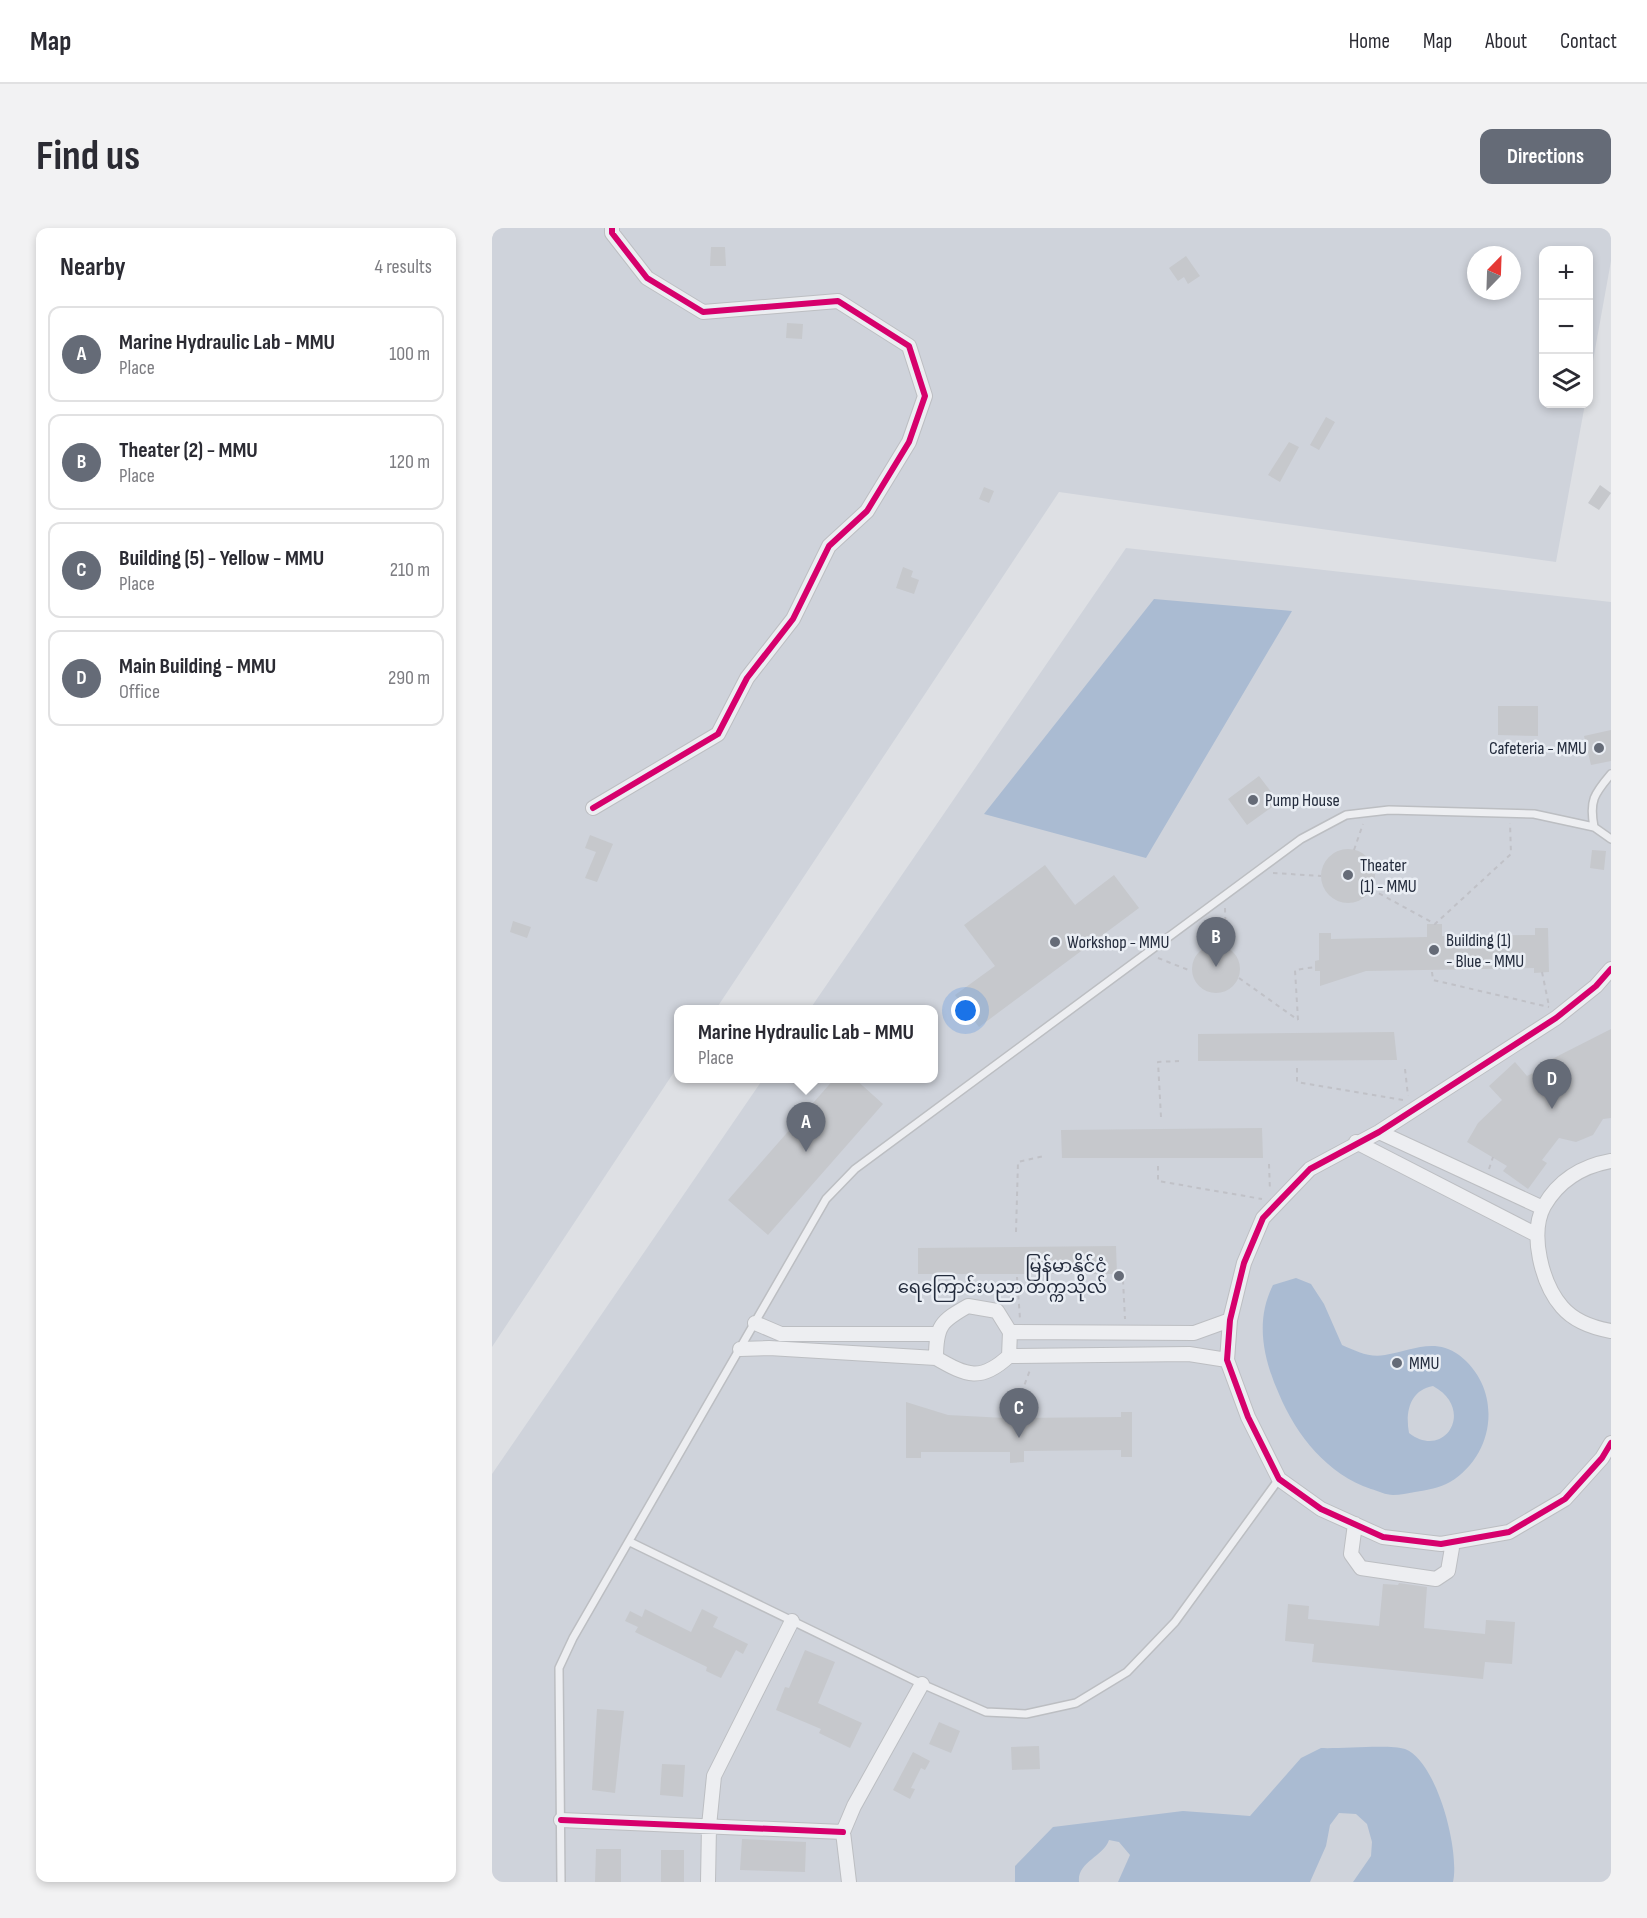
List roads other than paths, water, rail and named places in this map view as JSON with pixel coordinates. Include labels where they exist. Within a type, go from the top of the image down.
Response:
[{"type":"street","points":[[593,808],[718,734],[747,678],[793,619],[829,546],[867,510],[873,501],[909,442],[926,396],[909,346],[838,301],[703,312],[646,278],[612,233],[612,228]]},
{"type":"street","points":[[1611,969],[1596,986],[1551,1014],[1379,1132],[1356,1142],[1310,1169],[1263,1218],[1244,1263],[1230,1320],[1227,1360],[1248,1417],[1279,1479],[1321,1509],[1383,1537],[1441,1544],[1509,1532],[1565,1498],[1602,1458],[1611,1443]]},
{"type":"street","points":[[1379,1132],[1543,1208]]},
{"type":"street","points":[[1356,1142],[1537,1236]]},
{"type":"street","points":[[1611,1161],[1588,1166],[1558,1187],[1543,1208],[1537,1236],[1540,1267],[1562,1307],[1592,1328],[1611,1331]]},
{"type":"street","points":[[936,1358],[936,1334],[947,1318],[968,1306],[997,1311],[1016,1332],[1194,1333],[1230,1320]]},
{"type":"street","points":[[755,1323],[781,1334],[936,1334]]},
{"type":"street","points":[[740,1349],[769,1348],[936,1358],[962,1373],[992,1371],[1009,1356],[1016,1332]]},
{"type":"street","points":[[1009,1356],[1189,1353],[1227,1360]]},
{"type":"street","points":[[1355,1524],[1351,1554],[1361,1568],[1399,1575],[1436,1579],[1448,1571],[1453,1542]]},
{"type":"street","points":[[708,1882],[709,1826],[714,1776],[792,1621]]},
{"type":"street","points":[[849,1882],[843,1832],[854,1806],[922,1684]]},
{"type":"street","points":[[561,1820],[843,1832]]},
{"type":"lane","points":[[1594,828],[1591,810],[1595,793],[1611,774]]},
{"type":"lane","points":[[561,1882],[560,1668],[573,1638],[826,1199],[855,1169],[1301,839],[1346,815],[1389,810],[1534,814],[1594,828],[1611,839]]},
{"type":"lane","points":[[630,1542],[922,1684],[986,1712],[1026,1714],[1076,1703],[1127,1672],[1175,1622],[1279,1479]]},
{"type":"water","points":[[1154,599],[1292,611],[1146,858],[984,814]]},
{"type":"water","points":[[1296,1278],[1311,1284],[1324,1304],[1342,1345],[1358,1352],[1379,1356],[1431,1346],[1441,1347],[1459,1355],[1473,1369],[1483,1385],[1488,1403],[1485,1438],[1477,1455],[1465,1470],[1442,1486],[1393,1495],[1355,1483],[1327,1464],[1294,1424],[1269,1367],[1263,1340],[1263,1326],[1267,1299],[1273,1285]],"holes":[[[1433,1386],[1446,1396],[1452,1407],[1454,1418],[1451,1429],[1434,1441],[1422,1440],[1409,1433],[1408,1417],[1414,1397],[1425,1388]]]},
{"type":"water","points":[[1321,1748],[1398,1748],[1405,1749],[1417,1757],[1427,1770],[1444,1808],[1453,1850],[1453,1882],[1353,1882],[1371,1856],[1372,1842],[1367,1824],[1356,1814],[1339,1813],[1330,1825],[1326,1846],[1310,1882],[1118,1882],[1130,1855],[1119,1842],[1109,1840],[1102,1851],[1082,1869],[1079,1882],[1015,1882],[1015,1866],[1053,1827],[1183,1811],[1250,1816],[1301,1758]]},
{"type":"place","name":"Cafeteria - MMU","points":[[1599,748]]},
{"type":"place","name":"Pump House","points":[[1253,800]]},
{"type":"place","name":"Theater (1) - MMU","points":[[1348,875]]},
{"type":"place","name":"Workshop - MMU","points":[[1055,942]]},
{"type":"place","name":"Building (1) - Blue - MMU","points":[[1434,950]]},
{"type":"place","name":"Theater (2) - MMU","points":[[1216,967]]},
{"type":"place","name":"Main Building - MMU","points":[[1552,1109]]},
{"type":"place","name":"Marine Hydraulic Lab - MMU","points":[[806,1152]]},
{"type":"place","name":"မြန်မာနိုင်ငံ ရေကြောင်းပညာ တက္ကသိုလ်","points":[[1119,1276]]},
{"type":"place","name":"MMU","points":[[1397,1363]]},
{"type":"place","name":"Building (5) - Yellow - MMU","points":[[1019,1438]]}]
